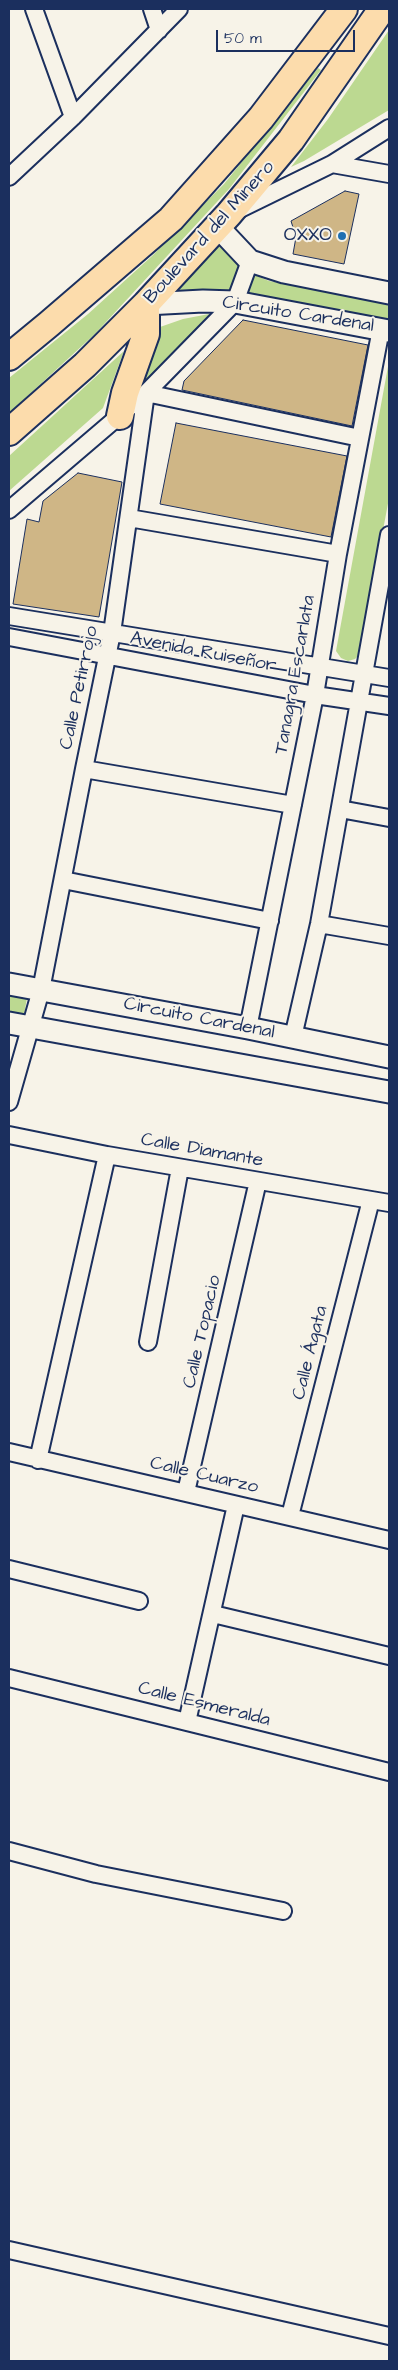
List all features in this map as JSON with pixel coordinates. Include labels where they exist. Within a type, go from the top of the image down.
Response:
[{"type":"main road","name":"Boulevard del Minero","points":[[9,356],[49,324],[171,218],[261,118],[344,9]]},
{"type":"main road","name":"Boulevard del Minero","points":[[9,432],[85,365],[146,304],[224,220],[291,140],[382,9]]},
{"type":"main road","points":[[120,416],[146,334],[146,304]]},
{"type":"street","points":[[34,9],[72,117]]},
{"type":"street","points":[[152,9],[159,30]]},
{"type":"street","points":[[9,177],[72,117],[179,9]]},
{"type":"street","points":[[224,220],[332,164],[389,128]]},
{"type":"street","points":[[332,164],[389,174]]},
{"type":"street","name":"Circuito Cardenal","points":[[224,220],[250,261],[284,272],[389,293]]},
{"type":"street","points":[[9,511],[146,393],[235,302],[250,261]]},
{"type":"street","name":"Circuito Cardenal","points":[[146,304],[203,301],[235,302],[385,330]]},
{"type":"street","name":"Tanagra Escarlata","points":[[248,1028],[315,695],[338,554],[360,438],[385,330]]},
{"type":"street","points":[[146,393],[360,438]]},
{"type":"street","name":"Calle Petirrojo","points":[[9,1102],[41,990],[108,655],[146,393]]},
{"type":"street","points":[[129,518],[338,554]]},
{"type":"street","points":[[293,1037],[319,924],[364,674],[387,563],[389,535]]},
{"type":"street","name":"Avenida Ruiseñor","points":[[9,616],[389,678]]},
{"type":"street","name":"Avenida Ruiseñor","points":[[9,637],[315,695],[360,700],[389,706]]},
{"type":"street","points":[[84,769],[293,805]]},
{"type":"street","points":[[340,809],[389,818]]},
{"type":"street","points":[[63,880],[270,921]]},
{"type":"street","points":[[319,924],[389,936]]},
{"type":"street","name":"Circuito Cardenal","points":[[9,984],[248,1028],[389,1057]]},
{"type":"street","name":"Circuito Cardenal","points":[[9,1023],[389,1092]]},
{"type":"street","name":"Calle Diamante","points":[[9,1135],[106,1155],[389,1203]]},
{"type":"street","points":[[38,1460],[106,1155]]},
{"type":"street","points":[[148,1342],[180,1168]]},
{"type":"street","name":"Calle Topacio","points":[[186,1492],[258,1181]]},
{"type":"street","name":"Calle Ágata","points":[[290,1516],[371,1200]]},
{"type":"street","name":"Calle Cuarzo","points":[[9,1452],[389,1540]]},
{"type":"street","points":[[188,1722],[236,1505]]},
{"type":"street","points":[[9,1569],[139,1601]]},
{"type":"street","points":[[213,1614],[389,1656]]},
{"type":"street","name":"Calle Esmeralda","points":[[9,1678],[389,1772]]},
{"type":"street","points":[[9,1851],[96,1874],[283,1911]]},
{"type":"street","points":[[9,2250],[389,2336]]},
{"type":"green space","points":[[389,30],[389,110],[291,167],[328,119]]},
{"type":"green space","points":[[318,68],[321,70],[229,189],[95,334],[9,413],[9,378],[88,314],[152,256],[224,184]]},
{"type":"green space","points":[[231,229],[246,265],[257,276],[269,281],[389,303],[389,320],[214,290],[174,296]]},
{"type":"green space","points":[[209,314],[209,318],[187,342],[137,389],[147,351],[160,327],[183,319]]},
{"type":"green space","points":[[124,351],[103,408],[9,491],[9,456]]},
{"type":"green space","points":[[389,361],[389,498],[360,654],[355,659],[348,661],[341,658],[336,651]]},
{"type":"green space","points":[[9,995],[27,998],[24,1015],[9,1013]]},
{"type":"building","points":[[345,191],[359,194],[344,264],[293,254],[296,237],[291,221]]},
{"type":"building","points":[[243,320],[368,345],[352,426],[182,390],[184,381]]},
{"type":"building","points":[[176,423],[347,456],[331,537],[160,504]]},
{"type":"building","points":[[78,473],[122,482],[99,617],[13,604],[27,519],[39,522],[43,501]]},
{"type":"place","name":"OXXO","points":[[342,236]]}]
